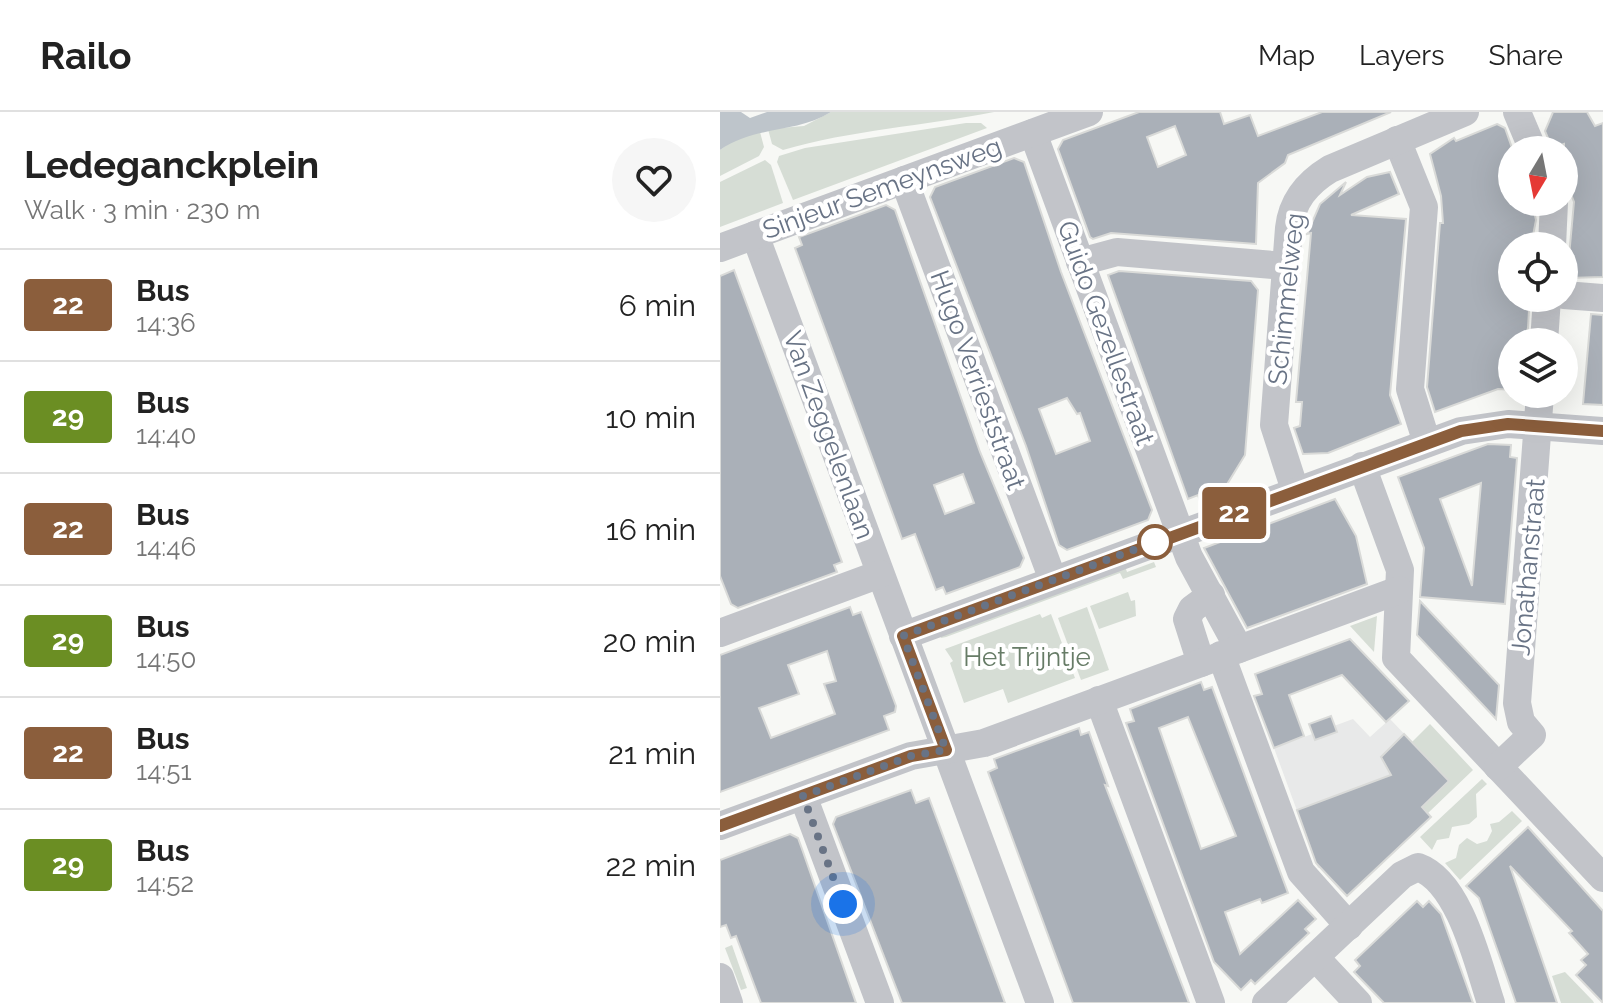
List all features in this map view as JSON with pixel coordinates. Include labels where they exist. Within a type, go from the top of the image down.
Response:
[{"type":"street","name":"Sinjeur Semeynsweg","points":[[720,248],[1089,112]]},
{"type":"street","name":"Schimmelweg","points":[[1295,490],[1274,425],[1291,216],[1306,188],[1330,169],[1465,112]]},
{"type":"street","points":[[1517,112],[1527,136]]},
{"type":"street","name":"Guido Gezellestraat","points":[[1033,133],[1189,557],[1211,595],[1208,651]]},
{"type":"street","points":[[1397,140],[1424,207],[1410,389],[1427,443]]},
{"type":"street","name":"Hugo Verrieststraat","points":[[904,180],[1053,580]]},
{"type":"street","name":"Van Zeggelenlaan","points":[[755,235],[946,750]]},
{"type":"street","points":[[1080,262],[1117,252],[1286,266]]},
{"type":"street","points":[[1578,296],[1603,298]]},
{"type":"street","name":"Jonathanstraat","points":[[1498,767],[1532,735],[1521,722],[1517,703],[1540,408]]},
{"type":"street","points":[[903,636],[1295,490],[1482,426],[1603,431]]},
{"type":"street","points":[[1362,466],[1399,565],[1396,658],[1603,878]]},
{"type":"street","points":[[721,631],[880,574]]},
{"type":"street","points":[[720,826],[911,756],[974,746],[1099,700],[1208,651],[1399,590]]},
{"type":"street","points":[[1211,595],[1188,615],[1208,651],[1302,874],[1349,926]]},
{"type":"street","points":[[1099,700],[1211,1003]]},
{"type":"street","points":[[946,750],[1040,1003]]},
{"type":"street","points":[[803,796],[880,1003]]},
{"type":"street","points":[[1266,1003],[1410,869],[1426,870],[1456,903],[1491,1003]]},
{"type":"street","points":[[1315,957],[1358,1003]]},
{"type":"street","points":[[720,977],[729,1003]]},
{"type":"shaded area","points":[[720,112],[741,112],[750,118],[767,112],[831,112],[804,124],[747,137],[720,150]]},
{"type":"shaded area","points":[[1353,719],[1370,737],[1390,719],[1449,781],[1422,807],[1431,817],[1347,896],[1322,867],[1318,868],[1274,748]]},
{"type":"green space","points":[[831,112],[994,112],[835,138],[783,150],[772,144],[768,129],[804,126]]},
{"type":"green space","points":[[981,123],[987,128],[793,200],[777,162],[779,156],[805,148]]},
{"type":"green space","points":[[760,132],[764,147],[759,156],[720,176],[720,150],[734,140]]},
{"type":"green space","points":[[765,160],[771,165],[783,203],[720,227],[720,182]]},
{"type":"green space","points":[[1154,562],[1156,567],[1123,579],[1120,573],[946,637],[941,638],[939,634],[1125,566],[1127,572]]},
{"type":"green space","points":[[1128,592],[1131,601],[1135,600],[1136,616],[1099,629],[1090,606]]},
{"type":"green space","points":[[1087,607],[1109,670],[1081,680],[1058,618]]},
{"type":"green space","name":"Het Trijntje","points":[[1040,614],[1042,618],[1051,614],[1075,678],[1008,703],[1003,689],[964,703],[950,663],[953,661],[945,649]]},
{"type":"green space","points":[[1377,616],[1374,652],[1350,626]]},
{"type":"green space","points":[[1430,724],[1473,770],[1428,813],[1421,807],[1449,781],[1412,742]]},
{"type":"green space","points":[[1482,779],[1487,784],[1476,794],[1477,817],[1469,824],[1452,827],[1449,838],[1437,840],[1432,850],[1420,837]]},
{"type":"green space","points":[[1512,811],[1522,821],[1460,880],[1445,863],[1456,858],[1459,845],[1467,838],[1477,844],[1487,841],[1492,831],[1490,824],[1499,822]]},
{"type":"green space","points":[[732,945],[747,988],[741,990],[725,948]]},
{"type":"green space","points":[[1565,972],[1594,1003],[1561,1003],[1552,976]]},
{"type":"building","points":[[1139,112],[1220,112],[1224,124],[1250,115],[1258,136],[1322,112],[1391,112],[1288,155],[1285,163],[1258,183],[1256,244],[1111,233],[1093,239],[1058,149],[1063,140]],"holes":[[[1175,126],[1186,155],[1158,167],[1147,137]]]},
{"type":"building","points":[[1553,112],[1587,112],[1595,126],[1603,123],[1603,277],[1578,278],[1578,232],[1571,232],[1573,216],[1578,216],[1578,136],[1547,136],[1545,131]]},
{"type":"building","points":[[1497,124],[1505,128],[1508,136],[1498,136],[1498,216],[1535,216],[1536,220],[1534,232],[1498,232],[1498,312],[1529,312],[1528,328],[1498,328],[1498,389],[1435,412],[1427,387],[1440,223],[1443,223],[1441,196],[1430,154],[1454,138],[1456,141]]},
{"type":"building","points":[[1014,158],[1024,162],[1061,272],[1152,510],[1148,520],[1067,550],[1059,545],[1026,446],[930,197],[935,187]],"holes":[[[1067,398],[1077,414],[1080,413],[1090,441],[1056,454],[1039,409]]]},
{"type":"building","points":[[1390,172],[1399,194],[1351,215],[1406,219],[1390,395],[1401,424],[1328,453],[1303,454],[1294,428],[1300,426],[1302,402],[1296,402],[1311,233],[1307,234],[1320,204],[1346,182],[1340,195],[1367,177]]},
{"type":"building","points":[[886,205],[895,210],[980,452],[1024,558],[1020,567],[946,594],[943,587],[936,590],[915,534],[902,539],[795,248],[802,245],[799,237]],"holes":[[[963,474],[974,503],[945,514],[934,485]]]},
{"type":"building","points":[[734,270],[842,562],[834,565],[837,572],[738,608],[731,604],[720,576],[720,276]]},
{"type":"building","points":[[1119,271],[1251,281],[1258,290],[1245,455],[1226,486],[1200,501],[1198,495],[1188,499],[1108,275]]},
{"type":"building","points":[[1591,314],[1603,315],[1603,405],[1583,404]]},
{"type":"building","points":[[1488,444],[1511,445],[1510,457],[1517,458],[1505,604],[1420,597],[1424,548],[1398,477]],"holes":[[[1481,483],[1472,586],[1440,499]]]},
{"type":"building","points":[[1335,499],[1356,536],[1367,584],[1247,628],[1204,548]]},
{"type":"building","points":[[1420,601],[1499,685],[1496,719],[1417,635]]},
{"type":"building","points":[[850,607],[853,615],[861,612],[896,706],[895,712],[884,716],[889,730],[720,792],[720,655]],"holes":[[[827,651],[836,681],[824,684],[835,714],[771,738],[759,708],[799,694],[788,665]]]},
{"type":"building","points":[[1350,639],[1409,701],[1386,722],[1342,675],[1289,695],[1304,736],[1274,748],[1254,696],[1262,694],[1255,674]]},
{"type":"building","points":[[1201,682],[1204,690],[1212,687],[1288,893],[1225,912],[1240,954],[1298,900],[1316,919],[1305,929],[1309,933],[1255,984],[1251,980],[1241,990],[1214,962],[1126,723],[1134,721],[1130,709]],"holes":[[[1188,717],[1236,836],[1201,849],[1159,728]]]},
{"type":"building","points":[[1331,716],[1337,732],[1315,740],[1309,724]]},
{"type":"building","points":[[1079,728],[1081,735],[1089,732],[1108,786],[1105,785],[1189,1003],[1073,1003],[988,772],[997,768],[994,759]]},
{"type":"building","points":[[1404,734],[1449,781],[1422,807],[1431,817],[1347,896],[1316,863],[1297,810],[1391,775],[1381,757]]},
{"type":"building","points":[[911,790],[916,803],[929,798],[1005,1003],[902,1003],[833,824],[836,817]]},
{"type":"building","points":[[1528,827],[1603,911],[1603,1003],[1576,975],[1586,965],[1581,960],[1588,954],[1569,933],[1572,931],[1510,866],[1557,1003],[1516,1003],[1479,898],[1466,886]]},
{"type":"building","points":[[790,834],[798,838],[856,1003],[761,1003],[736,936],[731,938],[726,925],[720,927],[720,860]]},
{"type":"building","points":[[1417,901],[1423,907],[1429,901],[1441,914],[1473,1003],[1384,1003],[1354,972],[1360,966],[1355,960]]},
{"type":"bus line","name":"22","points":[[720,826],[911,756],[946,750],[903,636],[1461,431],[1508,424],[1603,431]]},
{"type":"route","points":[[843,904],[803,796],[911,756],[946,750],[903,636],[1155,542]]}]
